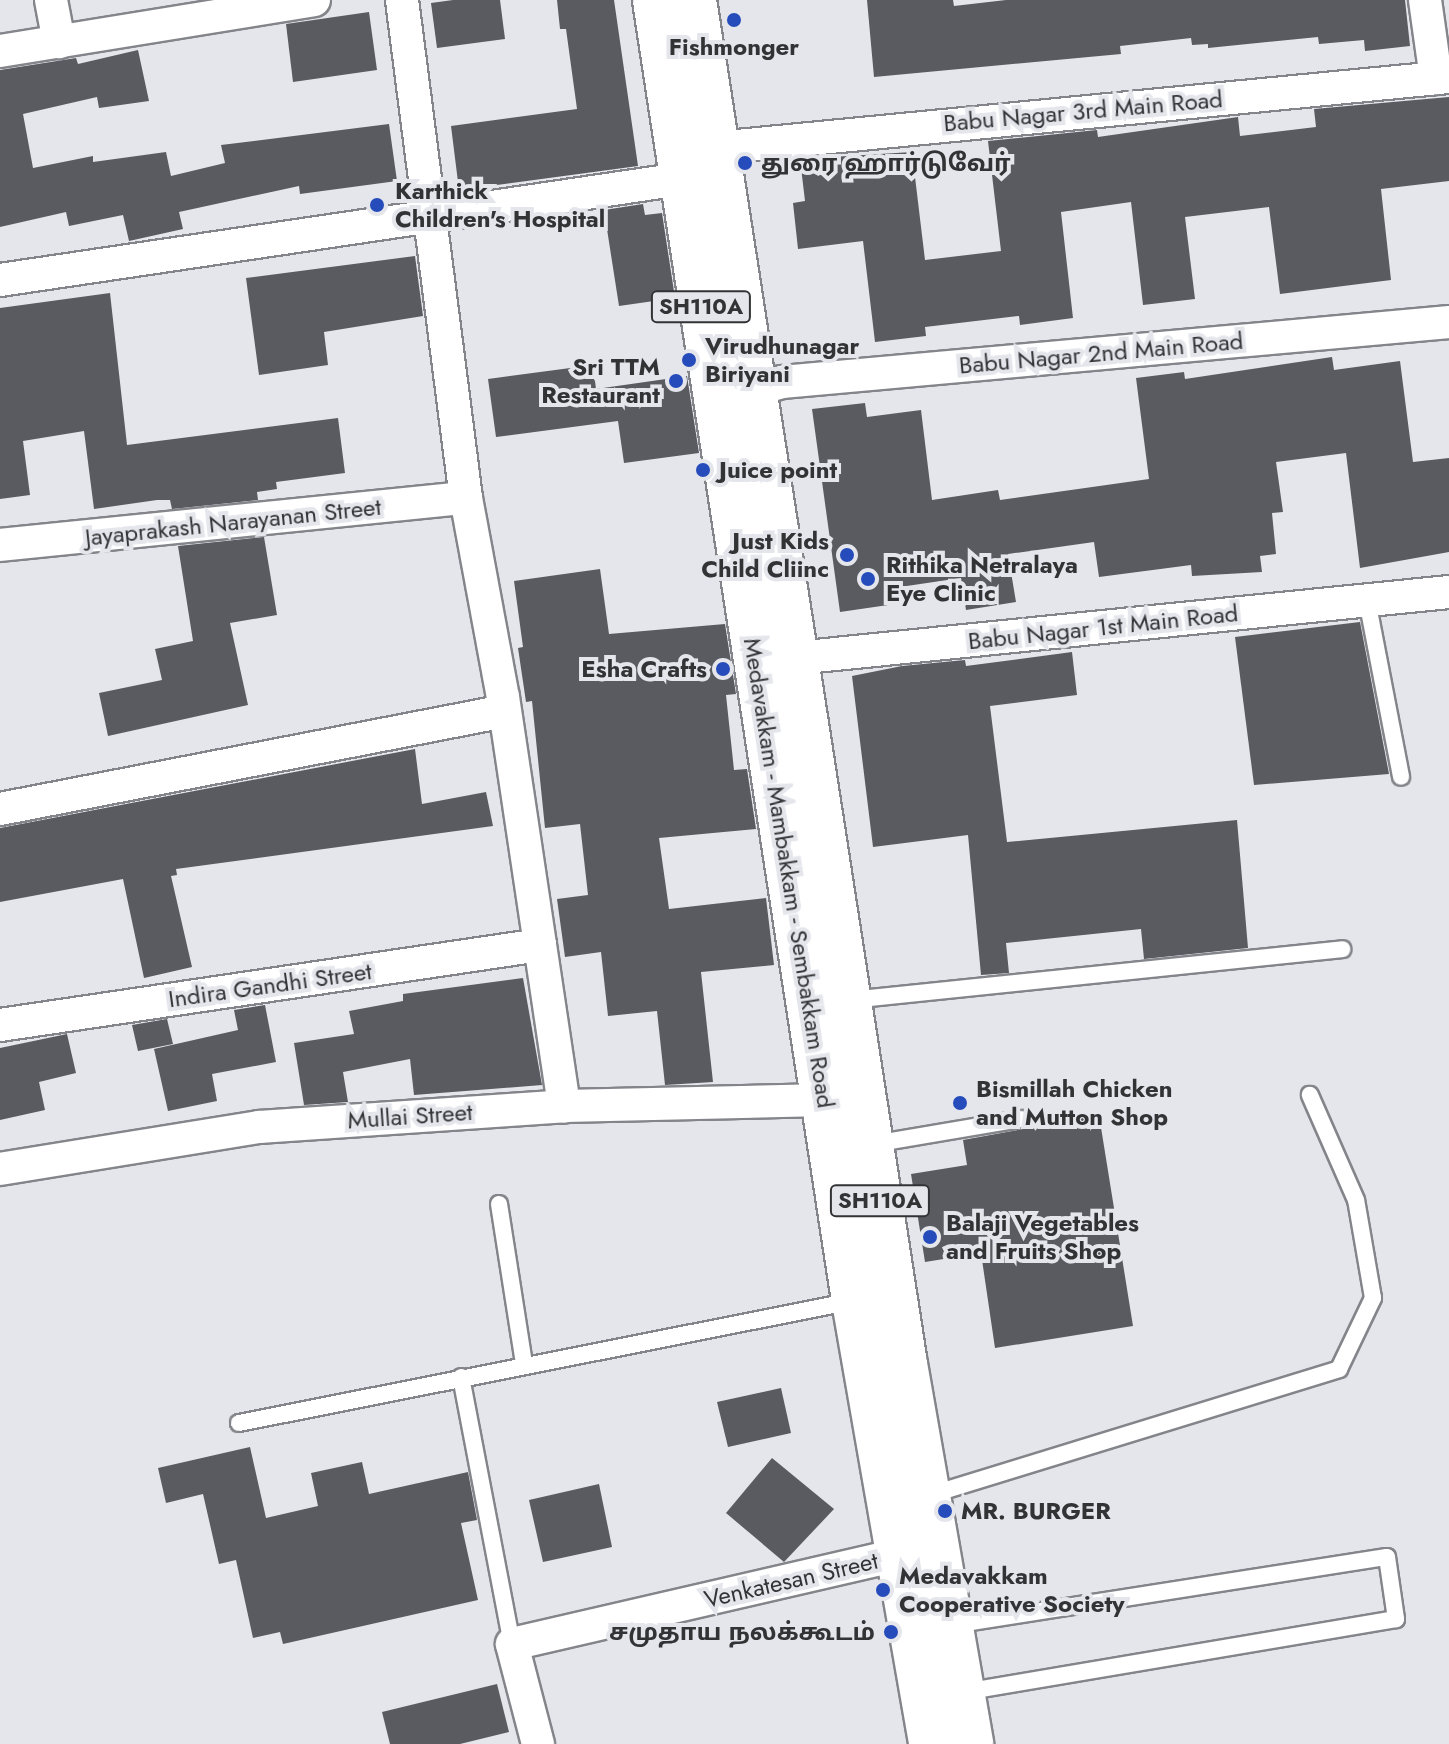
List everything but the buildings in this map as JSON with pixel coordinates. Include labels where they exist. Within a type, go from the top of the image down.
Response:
[{"type":"main road","name":"Medavakkam - Mambakkam - Sembakkam Road","points":[[655,0],[692,159],[754,390],[776,660],[824,1100],[928,1496],[916,1551],[949,1626],[971,1744]]},
{"type":"main road","name":"Medavakkam - Mambakkam - Sembakkam Road","points":[[694,0],[692,159],[776,660],[849,1000],[871,1145],[874,1297],[916,1551],[931,1744]]},
{"type":"street","points":[[51,0],[59,42]]},
{"type":"street","points":[[0,51],[314,0]]},
{"type":"street","points":[[402,0],[466,498],[505,711],[564,1106]]},
{"type":"street","points":[[1425,0],[1443,78]]},
{"type":"street","name":"Babu Nagar 3rd Main Road","points":[[0,280],[428,216],[692,159],[1443,78]]},
{"type":"street","name":"Babu Nagar 2nd Main Road","points":[[754,390],[782,382],[1449,322]]},
{"type":"street","name":"Jayaprakash Narayanan Street","points":[[0,545],[466,498]]},
{"type":"street","name":"Babu Nagar 1st Main Road","points":[[776,660],[1449,592]]},
{"type":"street","points":[[0,809],[505,711]]},
{"type":"street","name":"Indira Gandhi Street","points":[[0,1025],[540,945]]},
{"type":"street","name":"Mullai Street","points":[[0,1169],[259,1127],[564,1106],[824,1100]]},
{"type":"street","name":"Venkatesan Street","points":[[512,1644],[916,1551]]},
{"type":"street","points":[[512,1644],[538,1744]]},
{"type":"lane","points":[[1367,600],[1401,777]]},
{"type":"lane","points":[[849,1000],[1342,949]]},
{"type":"lane","points":[[928,1496],[1339,1369],[1373,1298],[1356,1200],[1310,1095]]},
{"type":"lane","points":[[871,1145],[1021,1119]]},
{"type":"lane","points":[[499,1204],[524,1363]]},
{"type":"lane","points":[[239,1423],[524,1363],[874,1297]]},
{"type":"lane","points":[[461,1377],[512,1644]]},
{"type":"lane","points":[[949,1626],[1387,1557],[1396,1619],[960,1693]]},
{"type":"place","name":"Fishmonger","points":[[734,20]]},
{"type":"place","name":"துரை ஹார்டுவேர்","points":[[745,163]]},
{"type":"place","name":"Karthick Children's Hospital","points":[[377,205]]},
{"type":"place","name":"Virudhunagar Biriyani","points":[[689,360]]},
{"type":"place","name":"Sri TTM Restaurant","points":[[676,381]]},
{"type":"place","name":"Juice point","points":[[703,470]]},
{"type":"place","name":"Just Kids Child Cliinc","points":[[847,555]]},
{"type":"place","name":"Rithika Netralaya Eye Clinic","points":[[868,579]]},
{"type":"place","name":"Esha Crafts","points":[[723,669]]},
{"type":"place","name":"Bismillah Chicken and Mutton Shop","points":[[960,1103]]},
{"type":"place","name":"Balaji Vegetables and Fruits Shop","points":[[930,1237]]},
{"type":"place","name":"MR. BURGER","points":[[945,1511]]},
{"type":"place","name":"Medavakkam Cooperative Society","points":[[883,1590]]},
{"type":"place","name":"சமுதாய நலக்கூடம்","points":[[891,1632]]}]
